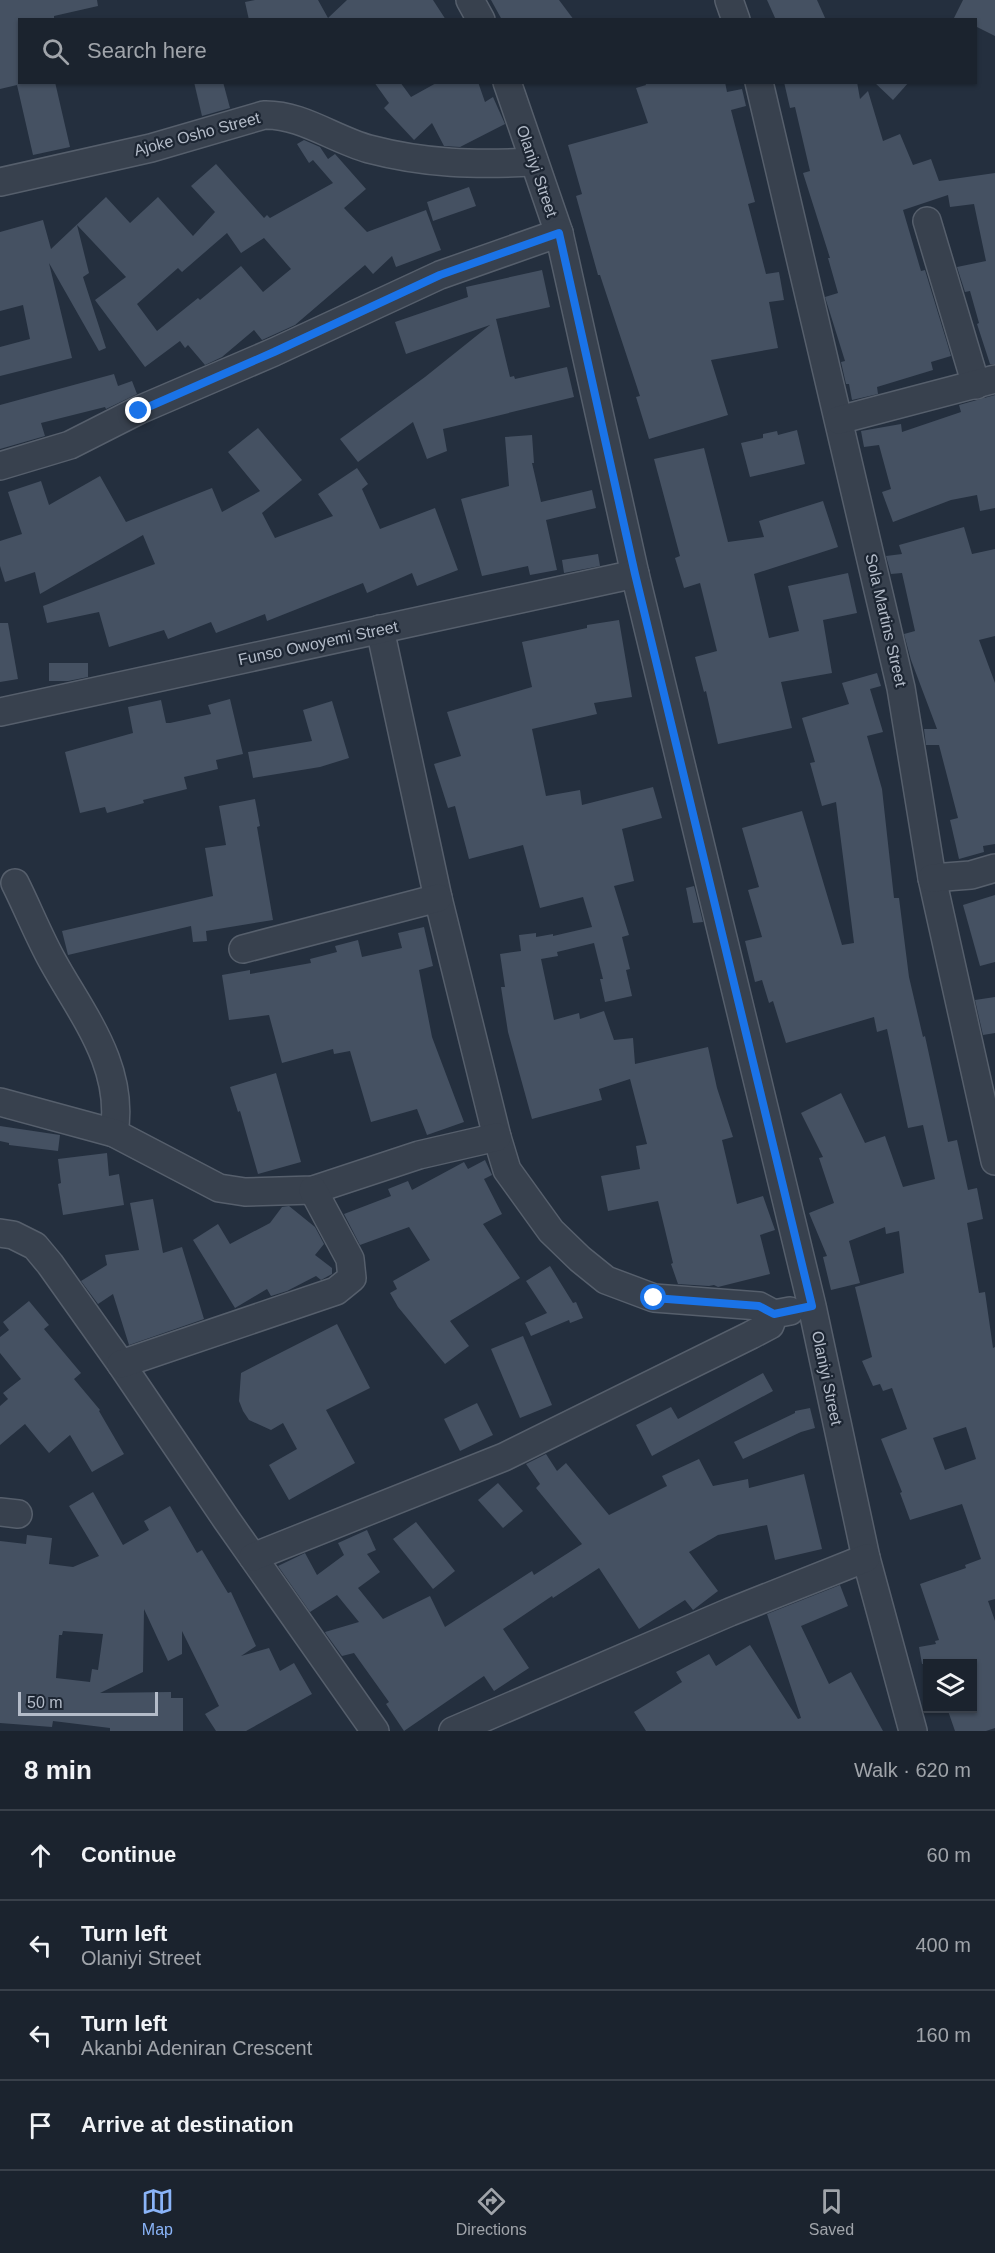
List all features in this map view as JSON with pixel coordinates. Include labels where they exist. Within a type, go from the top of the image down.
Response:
[{"type":"street","points":[[470,0],[480,18]]},
{"type":"street","points":[[729,0],[735,18]]},
{"type":"street","name":"Olaniyi Street","points":[[508,84],[559,233],[635,574],[812,1306],[866,1558],[913,1731]]},
{"type":"street","name":"Sola Martins Street","points":[[759,84],[901,688],[932,878],[995,1161]]},
{"type":"street","name":"Ajoke Osho Street","points":[[0,182],[152,148],[264,115],[281,114],[367,148],[430,162],[477,165],[534,162]]},
{"type":"street","points":[[839,420],[986,382],[927,221]]},
{"type":"street","points":[[0,466],[70,445],[139,411],[274,352],[440,275],[559,233]]},
{"type":"street","name":"Funso Owoyemi Street","points":[[0,712],[635,574]]},
{"type":"street","points":[[380,629],[438,898],[507,1170],[551,1231],[606,1280],[654,1298],[759,1306],[774,1314],[812,1306]]},
{"type":"street","points":[[932,878],[971,875],[995,868]]},
{"type":"street","points":[[15,883],[52,961],[94,1030],[114,1081],[117,1117],[114,1133]]},
{"type":"street","points":[[243,949],[438,898]]},
{"type":"street","points":[[0,1102],[114,1133],[219,1188],[245,1192],[313,1190],[419,1155],[497,1137]]},
{"type":"street","points":[[121,1364],[336,1291],[352,1278],[350,1259],[313,1190]]},
{"type":"street","points":[[0,1233],[13,1235],[35,1246],[50,1264],[375,1731]]},
{"type":"street","points":[[253,1557],[504,1456],[752,1335],[770,1325],[774,1314]]},
{"type":"street","points":[[453,1731],[730,1612],[866,1558]]},
{"type":"building","points":[[0,0],[97,0],[98,6],[54,16],[54,18],[18,18],[18,84],[55,84],[70,147],[33,155],[17,85],[0,89]]},
{"type":"building","points":[[318,0],[328,18],[249,18],[245,2]]},
{"type":"building","points":[[347,0],[433,0],[445,18],[328,18]]},
{"type":"building","points":[[491,0],[559,0],[572,18],[501,18]]},
{"type":"building","points":[[767,0],[817,0],[825,18],[775,18]]},
{"type":"building","points":[[963,0],[995,0],[995,36],[977,27],[977,18],[954,18]]},
{"type":"building","points":[[194,84],[224,84],[230,108],[202,116]]},
{"type":"building","points":[[375,84],[401,84],[411,97],[434,84],[479,84],[485,102],[493,97],[505,124],[460,147],[444,146],[432,123],[414,140],[384,108],[389,103]]},
{"type":"building","points":[[725,84],[727,92],[742,89],[746,106],[731,110],[755,202],[748,204],[766,274],[779,272],[784,300],[769,302],[778,348],[711,360],[728,415],[649,439],[636,397],[640,396],[600,275],[598,275],[576,196],[582,194],[568,145],[648,123],[636,88],[646,85]]},
{"type":"building","points":[[784,84],[857,84],[860,99],[868,91],[883,141],[900,134],[913,165],[931,159],[939,181],[995,173],[995,364],[990,364],[977,324],[979,323],[970,291],[965,292],[957,267],[986,261],[974,204],[950,207],[948,195],[903,210],[921,271],[925,270],[951,356],[931,362],[933,370],[877,387],[878,394],[852,400],[841,362],[845,361],[825,297],[838,293],[828,258],[830,258],[803,173],[810,171],[795,107],[790,108]]},
{"type":"building","points":[[876,84],[907,84],[893,100]]},
{"type":"building","points":[[304,140],[320,147],[328,159],[335,154],[366,189],[344,208],[367,232],[426,210],[441,250],[396,267],[392,256],[373,274],[365,265],[295,325],[262,340],[254,330],[222,357],[205,365],[188,345],[185,348],[180,341],[145,367],[95,300],[126,277],[77,225],[89,273],[83,277],[106,348],[99,351],[49,263],[72,358],[0,376],[0,347],[30,339],[23,305],[0,311],[0,232],[43,220],[51,249],[106,197],[130,223],[158,197],[193,236],[215,212],[191,186],[216,164],[264,218],[267,215],[270,218],[333,183],[313,160],[309,163],[297,144]],"holes":[[[227,233],[241,253],[264,238],[291,269],[263,292],[241,266],[157,331],[137,304],[178,268],[182,272]]]},
{"type":"building","points":[[469,187],[476,206],[433,221],[427,202]]},
{"type":"building","points":[[542,270],[550,307],[496,319],[510,377],[514,376],[515,379],[567,367],[574,397],[443,429],[447,451],[427,459],[413,422],[358,462],[340,439],[425,377],[490,325],[406,354],[395,322],[468,297],[466,287]]},
{"type":"building","points":[[114,374],[118,386],[132,381],[137,394],[106,409],[105,407],[41,423],[45,436],[0,449],[0,405]]},
{"type":"building","points":[[995,395],[995,508],[980,511],[977,495],[951,500],[893,522],[882,492],[891,489],[879,445],[864,447],[861,431],[901,424],[902,432],[961,412],[959,405]]},
{"type":"building","points":[[258,428],[302,480],[262,513],[275,538],[333,516],[318,494],[357,468],[368,484],[362,489],[380,529],[435,508],[458,570],[417,586],[412,573],[367,593],[363,583],[267,621],[265,614],[216,633],[211,622],[168,639],[164,630],[109,647],[99,612],[47,623],[43,606],[155,564],[143,535],[40,594],[35,572],[5,582],[0,566],[0,541],[22,534],[8,492],[41,481],[49,505],[100,476],[126,522],[212,488],[222,512],[260,491],[228,452]]},
{"type":"building","points":[[797,430],[805,464],[750,477],[741,443],[763,438],[763,434],[777,431],[778,435]]},
{"type":"building","points":[[532,435],[534,463],[532,463],[541,502],[592,490],[596,508],[546,520],[557,570],[530,575],[528,566],[482,576],[461,499],[509,486],[505,437]]},
{"type":"building","points":[[704,448],[728,542],[764,537],[759,521],[823,501],[838,547],[754,574],[769,638],[799,631],[788,586],[848,573],[857,613],[823,620],[832,673],[781,682],[792,728],[718,744],[706,691],[704,692],[695,657],[717,651],[700,583],[684,588],[675,558],[680,556],[654,459]]},
{"type":"building","points":[[964,527],[972,554],[995,549],[995,636],[979,640],[995,683],[995,844],[983,846],[984,852],[959,859],[950,820],[958,818],[939,745],[926,745],[924,729],[937,729],[911,660],[904,634],[915,631],[902,573],[891,574],[886,556],[902,554],[899,545]]},
{"type":"building","points":[[598,554],[600,566],[564,573],[562,560]]},
{"type":"building","points":[[619,620],[632,697],[594,703],[597,714],[532,729],[546,796],[580,790],[582,805],[653,787],[662,818],[622,829],[634,881],[614,886],[629,935],[622,937],[630,969],[626,970],[632,996],[605,1002],[600,979],[603,979],[594,943],[557,952],[558,956],[541,959],[554,1020],[579,1013],[580,1019],[604,1011],[614,1040],[633,1038],[635,1064],[708,1047],[717,1088],[733,1137],[722,1140],[737,1204],[763,1196],[775,1230],[760,1235],[770,1274],[718,1287],[678,1284],[671,1264],[673,1263],[658,1201],[608,1211],[601,1176],[640,1169],[636,1146],[647,1144],[630,1079],[599,1089],[602,1100],[532,1119],[508,1032],[501,987],[505,987],[500,954],[521,951],[519,935],[536,933],[536,937],[553,934],[553,936],[592,927],[583,897],[540,908],[523,845],[469,859],[455,806],[448,808],[434,764],[461,756],[447,712],[532,687],[522,642],[587,628],[587,625]]},
{"type":"building","points":[[0,623],[8,623],[18,679],[0,682]]},
{"type":"building","points":[[49,663],[88,663],[88,677],[68,681],[49,681]]},
{"type":"building","points":[[877,673],[881,686],[870,689],[883,732],[867,736],[882,789],[894,898],[899,898],[909,977],[923,1037],[925,1036],[948,1142],[957,1140],[968,1190],[977,1188],[983,1219],[967,1223],[979,1293],[985,1292],[993,1348],[995,1347],[995,1599],[988,1601],[995,1621],[995,1728],[986,1731],[955,1731],[949,1713],[977,1713],[977,1659],[923,1659],[922,1664],[919,1647],[936,1644],[935,1641],[939,1640],[920,1584],[966,1568],[965,1565],[981,1559],[962,1504],[910,1520],[900,1493],[902,1492],[881,1439],[907,1429],[892,1388],[883,1391],[880,1384],[873,1386],[862,1361],[872,1357],[855,1287],[904,1273],[899,1231],[886,1234],[885,1227],[849,1241],[860,1283],[831,1290],[823,1257],[827,1256],[809,1213],[834,1203],[819,1158],[823,1157],[801,1113],[841,1093],[865,1143],[885,1136],[903,1187],[935,1179],[923,1125],[908,1128],[887,1029],[877,1032],[874,1017],[786,1043],[773,1001],[769,1003],[762,980],[755,982],[745,941],[762,937],[748,890],[759,887],[742,828],[802,811],[842,945],[854,943],[836,802],[822,806],[810,763],[815,762],[802,718],[849,704],[842,683]],"holes":[[[966,1427],[976,1459],[945,1470],[933,1438]]]},
{"type":"building","points":[[230,699],[243,754],[216,760],[218,769],[184,777],[187,789],[143,800],[144,803],[107,813],[105,807],[80,813],[65,752],[133,733],[128,707],[161,700],[166,723],[170,723],[211,714],[208,705]]},
{"type":"building","points":[[332,701],[349,758],[320,767],[253,778],[248,752],[312,741],[303,710]]},
{"type":"building","points":[[255,799],[260,826],[257,827],[273,920],[206,931],[207,941],[193,942],[191,926],[68,955],[62,931],[213,896],[205,848],[226,845],[219,806]]},
{"type":"building","points":[[694,886],[703,922],[693,923],[686,888]]},
{"type":"building","points":[[995,895],[995,962],[980,966],[963,905]]},
{"type":"building","points":[[424,927],[433,966],[419,970],[432,1037],[464,1122],[427,1135],[417,1109],[371,1122],[350,1051],[334,1054],[333,1049],[282,1063],[269,1015],[229,1020],[222,975],[250,970],[250,974],[311,963],[310,959],[337,952],[335,946],[358,940],[362,957],[402,948],[398,933]]},
{"type":"building","points":[[995,997],[995,1033],[983,1035],[975,1000]]},
{"type":"building","points":[[276,1073],[301,1162],[258,1174],[240,1111],[238,1112],[230,1087]]},
{"type":"building","points":[[0,1126],[60,1135],[58,1151],[9,1145],[9,1143],[0,1141]]},
{"type":"building","points":[[107,1153],[109,1176],[119,1174],[124,1205],[63,1215],[58,1184],[61,1183],[58,1159]]},
{"type":"building","points":[[485,1160],[492,1175],[484,1179],[502,1214],[483,1224],[520,1278],[450,1321],[469,1346],[445,1364],[398,1307],[390,1293],[397,1289],[393,1281],[430,1260],[409,1227],[360,1245],[344,1214],[391,1196],[388,1189],[408,1181],[412,1190],[464,1162],[468,1169]]},
{"type":"building","points":[[153,1199],[163,1253],[182,1247],[204,1319],[129,1345],[113,1294],[98,1304],[81,1281],[107,1265],[105,1255],[139,1250],[130,1203]]},
{"type":"building","points":[[289,1206],[315,1227],[324,1244],[315,1255],[332,1268],[332,1274],[321,1280],[316,1276],[287,1291],[271,1296],[267,1289],[235,1308],[193,1240],[218,1224],[230,1244],[270,1223],[282,1207]]},
{"type":"building","points":[[550,1266],[573,1303],[576,1302],[583,1318],[570,1323],[569,1320],[531,1336],[525,1323],[547,1313],[526,1281]]},
{"type":"building","points":[[29,1301],[49,1325],[44,1329],[81,1373],[74,1379],[100,1410],[124,1454],[92,1472],[70,1435],[49,1453],[25,1424],[0,1445],[0,1406],[8,1399],[3,1393],[21,1379],[0,1353],[0,1337],[9,1330],[3,1322]]},
{"type":"building","points":[[337,1324],[370,1388],[326,1410],[355,1463],[289,1500],[269,1465],[297,1449],[283,1423],[271,1430],[249,1420],[239,1401],[241,1373]]},
{"type":"building","points":[[523,1336],[552,1405],[520,1418],[491,1349]]},
{"type":"building","points":[[763,1373],[773,1391],[652,1456],[636,1425],[671,1407],[678,1419]]},
{"type":"building","points":[[477,1403],[493,1435],[460,1451],[444,1419]]},
{"type":"building","points":[[810,1408],[815,1428],[801,1432],[743,1459],[734,1442],[795,1411]]},
{"type":"building","points":[[546,1454],[557,1471],[566,1463],[609,1515],[667,1486],[662,1476],[699,1459],[713,1486],[748,1479],[749,1488],[804,1474],[822,1549],[775,1560],[767,1525],[718,1535],[689,1552],[718,1591],[693,1610],[685,1600],[639,1629],[599,1568],[503,1629],[529,1668],[494,1691],[484,1676],[404,1731],[386,1704],[389,1702],[354,1653],[342,1656],[325,1632],[359,1622],[337,1595],[310,1612],[278,1566],[305,1553],[317,1575],[344,1555],[338,1543],[367,1530],[376,1550],[367,1554],[380,1572],[358,1588],[383,1619],[430,1596],[445,1627],[532,1571],[534,1575],[582,1544],[536,1488],[540,1484],[526,1464]]},
{"type":"building","points":[[498,1483],[523,1511],[503,1528],[478,1500]]},
{"type":"building","points":[[93,1492],[123,1545],[149,1530],[144,1521],[170,1506],[197,1553],[202,1550],[228,1593],[231,1592],[256,1646],[241,1656],[269,1648],[280,1671],[294,1663],[312,1694],[246,1731],[216,1731],[205,1714],[219,1706],[182,1631],[182,1654],[168,1661],[144,1609],[143,1672],[100,1693],[171,1692],[171,1698],[183,1698],[183,1731],[110,1731],[110,1728],[53,1721],[52,1727],[0,1723],[0,1541],[26,1544],[27,1535],[52,1538],[49,1564],[73,1567],[99,1556],[69,1506]],"holes":[[[63,1631],[103,1634],[98,1670],[92,1669],[90,1682],[56,1678],[59,1635],[62,1635]]]},
{"type":"building","points":[[416,1522],[455,1571],[433,1589],[393,1539]]},
{"type":"building","points":[[840,1585],[848,1606],[801,1626],[829,1684],[851,1672],[883,1731],[646,1731],[634,1712],[682,1682],[676,1672],[709,1654],[716,1666],[750,1645],[798,1719],[801,1718],[767,1614]]},
{"type":"route","points":[[139,411],[274,352],[440,275],[559,233],[635,574],[812,1306],[774,1314],[759,1306],[654,1298]]}]
